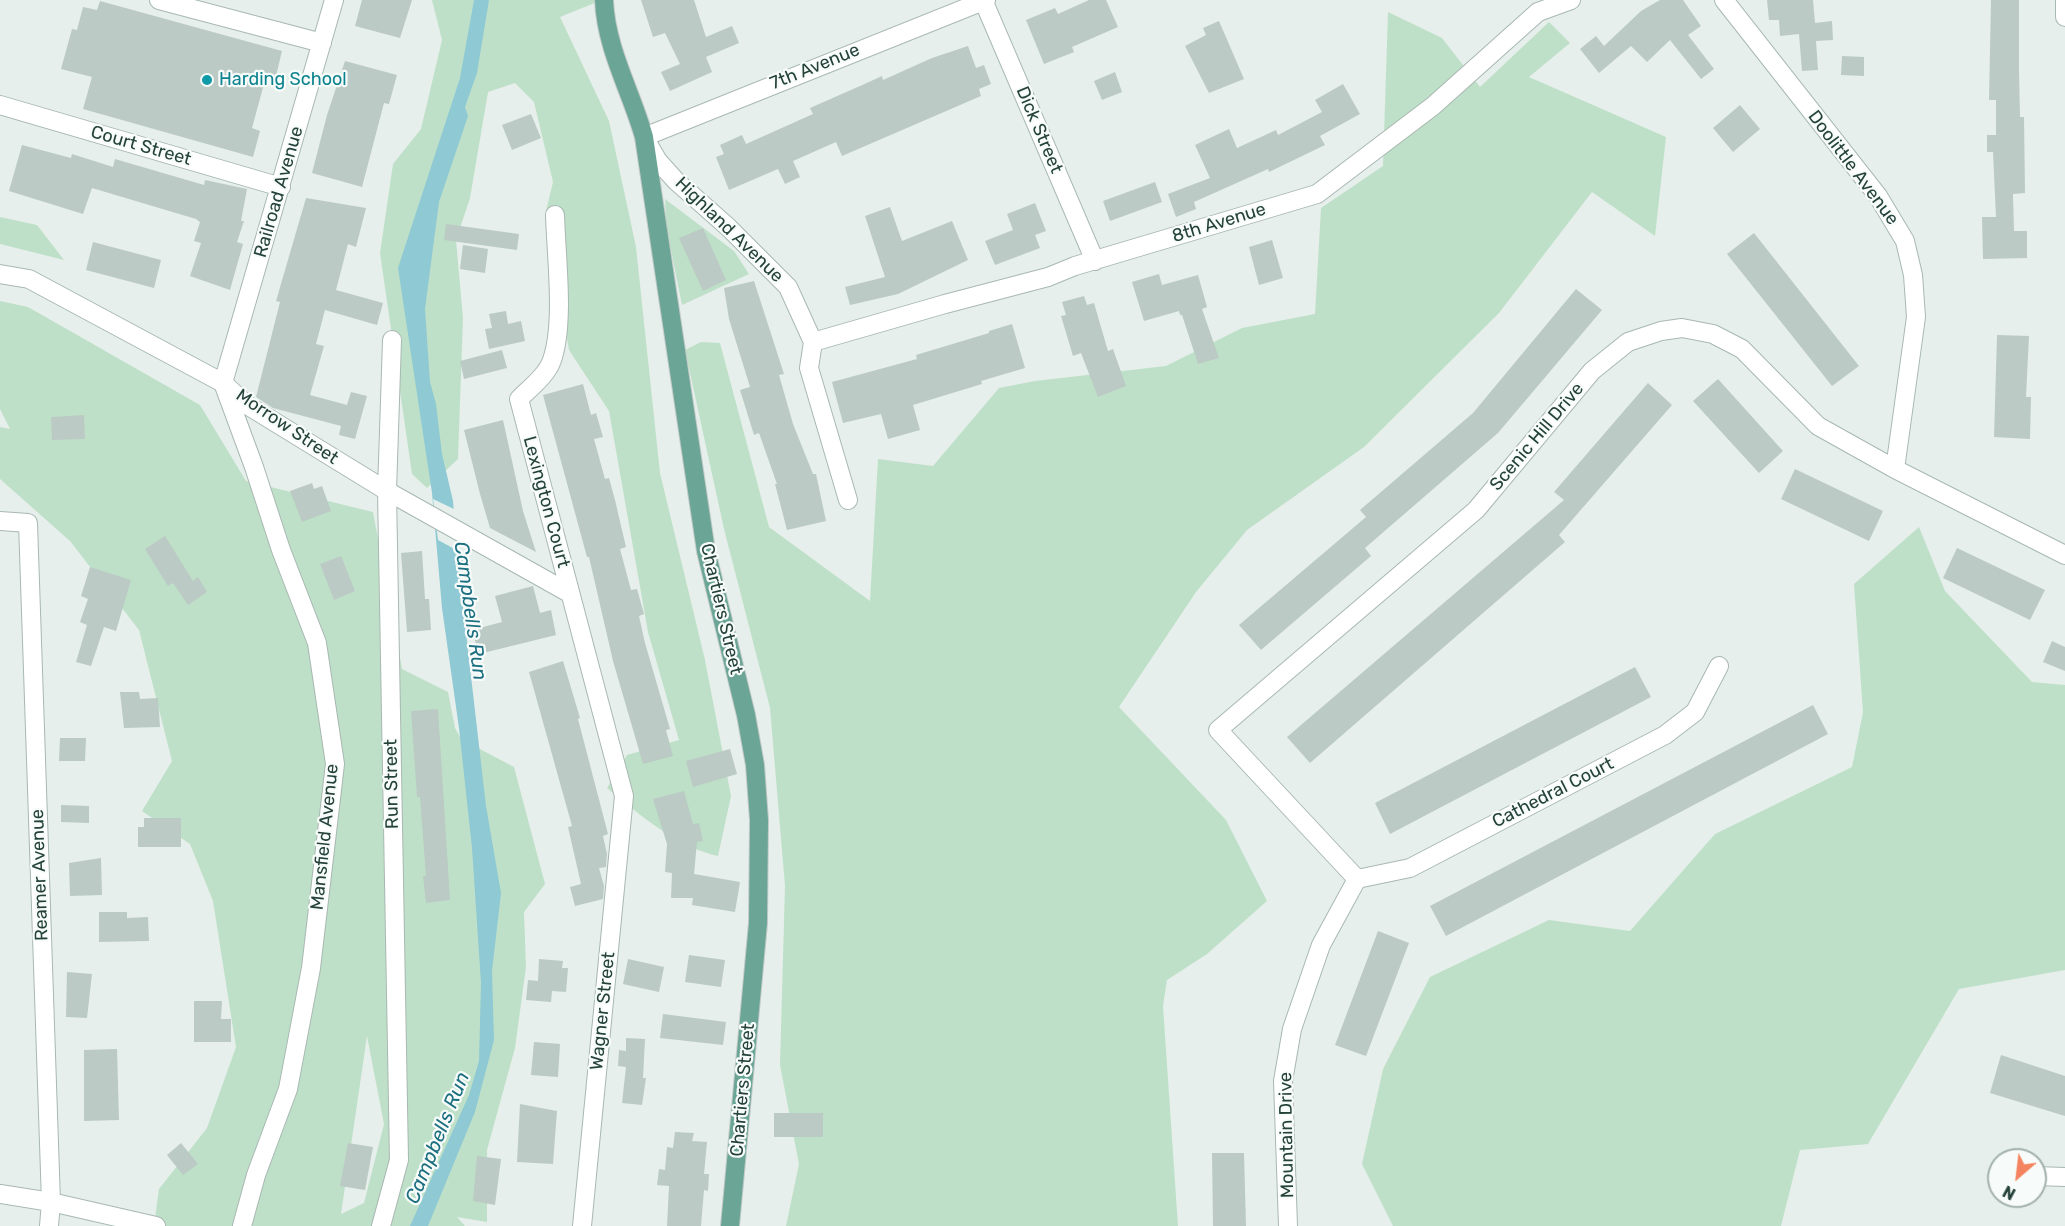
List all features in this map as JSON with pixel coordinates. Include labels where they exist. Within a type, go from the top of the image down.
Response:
[{"type":"main road","name":"Chartiers Street","points":[[604,0],[610,43],[634,104],[644,137],[706,551],[746,715],[758,809],[758,923],[730,1226]]},
{"type":"street","points":[[159,0],[322,43]]},
{"type":"street","name":"Railroad Avenue","points":[[223,383],[281,188],[333,0]]},
{"type":"street","name":"7th Avenue","points":[[644,137],[984,0]]},
{"type":"street","name":"Dick Street","points":[[984,0],[1095,261]]},
{"type":"street","name":"8th Avenue","points":[[813,342],[1048,277],[1317,194],[1433,106],[1538,12],[1571,0]]},
{"type":"street","name":"Doolittle Avenue","points":[[1724,0],[1878,196],[1905,241],[1913,275],[1916,317],[1895,469]]},
{"type":"street","points":[[2065,0],[2065,17]]},
{"type":"street","name":"Court Street","points":[[0,105],[281,188]]},
{"type":"street","name":"Highland Avenue","points":[[644,137],[658,161],[676,181],[728,227],[788,287],[813,342]]},
{"type":"street","name":"Lexington Court","points":[[555,215],[558,332],[552,362],[519,399],[624,796]]},
{"type":"street","name":"Morrow Street","points":[[0,274],[29,279],[223,383],[247,405],[418,510],[569,593]]},
{"type":"street","name":"Scenic Hill Drive","points":[[1357,879],[1218,730],[1476,510],[1592,371],[1628,342],[1661,331],[1682,328],[1713,334],[1742,349],[1818,426],[1895,469],[2065,555]]},
{"type":"street","name":"Run Street","points":[[381,1226],[399,1160],[387,491],[392,340]]},
{"type":"street","points":[[813,342],[809,369],[848,500]]},
{"type":"street","name":"Mansfield Avenue","points":[[223,383],[281,550],[317,643],[335,764],[311,968],[288,1089],[256,1175],[242,1226]]},
{"type":"street","name":"Reamer Avenue","points":[[0,520],[28,523],[51,1202],[49,1226]]},
{"type":"street","name":"Cathedral Court","points":[[1357,879],[1410,868],[1665,735],[1695,712],[1719,666]]},
{"type":"street","name":"Wagner Street","points":[[582,1226],[624,796]]},
{"type":"street","name":"Mountain Drive","points":[[1288,1226],[1283,1081],[1292,1029],[1321,945],[1357,879]]},
{"type":"street","points":[[2047,1176],[2065,1177]]},
{"type":"street","points":[[0,1194],[51,1202],[156,1226]]},
{"type":"green space","points":[[432,0],[602,0],[560,17],[609,121],[636,247],[660,473],[705,660],[731,796],[718,856],[688,846],[674,838],[607,788],[627,755],[679,740],[648,632],[609,411],[569,350],[546,211],[553,182],[534,102],[515,83],[488,92],[470,198],[456,240],[463,318],[458,459],[427,488],[412,474],[380,253],[393,164],[421,129],[442,40]]},
{"type":"green space","points":[[1388,12],[1442,38],[1480,87],[1549,22],[1570,43],[1529,77],[1666,137],[1655,236],[1592,192],[1499,313],[1364,447],[1247,530],[1196,592],[1119,707],[1226,820],[1267,901],[1207,954],[1167,980],[1163,1006],[1178,1226],[786,1226],[799,1164],[780,1065],[785,886],[770,708],[724,529],[685,350],[701,342],[720,343],[769,527],[870,601],[878,459],[933,466],[999,388],[1035,381],[1166,366],[1242,328],[1315,314],[1321,208],[1383,166]]},
{"type":"green space","points":[[665,199],[734,251],[749,274],[682,305],[666,225]]},
{"type":"green space","points":[[0,217],[37,225],[64,260],[0,244]]},
{"type":"green space","points":[[0,301],[28,307],[200,405],[246,481],[373,512],[402,669],[448,692],[455,728],[461,739],[514,767],[545,884],[524,912],[526,967],[515,1048],[487,1150],[487,1222],[457,1217],[465,1226],[154,1226],[159,1189],[207,1128],[236,1047],[213,901],[190,844],[142,811],[172,761],[139,630],[70,541],[0,479],[0,427],[10,429],[0,409]],"holes":[[[367,1036],[384,1124],[364,1203],[341,1214]]]},
{"type":"green space","points":[[1919,527],[1945,591],[2032,682],[2065,685],[2065,970],[1959,989],[1868,1144],[1800,1150],[1781,1226],[1393,1226],[1362,1164],[1383,1069],[1430,977],[1549,920],[1630,931],[1715,834],[1852,767],[1863,712],[1854,584]]},
{"type":"water","points":[[474,0],[489,0],[477,73],[465,107],[468,116],[439,202],[425,309],[430,382],[436,404],[442,454],[453,501],[457,550],[463,557],[462,597],[469,659],[486,806],[501,893],[492,971],[494,1040],[475,1112],[428,1226],[410,1226],[469,1095],[479,1061],[481,983],[472,848],[459,728],[442,608],[432,493],[398,268],[460,78]]},
{"type":"pier","points":[[433,499],[456,510],[460,552],[438,540]]},
{"type":"building","points":[[362,0],[412,0],[400,38],[355,26]]},
{"type":"building","points":[[641,0],[694,0],[706,37],[732,26],[739,43],[706,57],[712,72],[670,91],[661,72],[680,64],[665,33],[653,37]]},
{"type":"building","points":[[1089,0],[1106,0],[1118,27],[1072,47],[1074,52],[1044,64],[1026,20],[1055,8],[1058,14]]},
{"type":"building","points":[[1660,0],[1683,0],[1701,26],[1688,35],[1714,69],[1701,79],[1670,40],[1647,62],[1631,46],[1599,73],[1580,49],[1596,36],[1604,46],[1641,11]]},
{"type":"building","points":[[1767,0],[1813,0],[1815,23],[1832,21],[1833,40],[1816,41],[1818,70],[1802,71],[1799,34],[1780,36],[1779,20],[1769,20]]},
{"type":"building","points":[[1991,0],[2019,0],[2020,117],[2024,117],[2025,193],[2013,194],[2014,231],[2027,231],[2027,258],[1983,259],[1982,217],[1996,217],[1993,152],[1987,152],[1987,135],[1996,135],[1996,100],[1989,100]]},
{"type":"building","name":"Harding School","points":[[100,1],[282,51],[276,76],[267,73],[252,128],[260,131],[253,157],[83,109],[92,77],[61,69],[72,29],[77,30],[83,7],[97,10]]},
{"type":"building","points":[[1219,21],[1244,79],[1209,93],[1185,46],[1206,35],[1203,28]]},
{"type":"building","points":[[968,46],[976,68],[984,65],[991,84],[979,89],[981,96],[842,156],[836,142],[793,161],[800,177],[785,184],[778,169],[729,190],[716,157],[724,154],[720,145],[742,135],[746,144],[813,114],[810,108],[882,76],[883,80],[932,58]]},
{"type":"building","points":[[1842,56],[1864,57],[1864,76],[1841,75]]},
{"type":"building","points":[[345,61],[397,75],[389,104],[384,103],[362,187],[312,173],[327,115]]},
{"type":"building","points":[[1115,72],[1122,92],[1102,100],[1094,81]]},
{"type":"building","points":[[1343,84],[1360,114],[1320,136],[1325,145],[1269,172],[1268,169],[1194,202],[1196,209],[1176,217],[1168,194],[1210,178],[1195,145],[1229,129],[1237,148],[1276,130],[1278,135],[1322,112],[1315,100]]},
{"type":"building","points":[[1740,105],[1760,129],[1733,152],[1713,128]]},
{"type":"building","points":[[531,114],[541,138],[512,150],[502,125]]},
{"type":"building","points":[[22,145],[71,158],[72,154],[113,167],[115,159],[204,185],[205,180],[247,189],[241,221],[244,221],[237,242],[243,244],[230,290],[190,276],[201,243],[194,241],[200,222],[196,219],[92,188],[83,214],[9,191]]},
{"type":"building","points":[[1155,182],[1162,202],[1110,221],[1103,201]]},
{"type":"building","points":[[306,198],[366,208],[356,247],[348,244],[336,290],[383,303],[377,325],[325,310],[316,344],[324,346],[310,395],[347,405],[351,392],[367,396],[355,439],[339,435],[341,426],[273,408],[256,397],[280,302],[276,301]]},
{"type":"building","points":[[1035,203],[1046,231],[1035,235],[1040,248],[995,265],[985,241],[1013,230],[1007,214]]},
{"type":"building","points":[[890,207],[902,241],[952,221],[968,260],[898,294],[850,305],[845,287],[885,277],[865,216]]},
{"type":"building","points":[[446,224],[519,234],[517,250],[444,240]]},
{"type":"building","points":[[703,228],[726,280],[703,291],[679,238]]},
{"type":"building","points":[[1754,233],[1859,366],[1832,386],[1727,254]]},
{"type":"building","points":[[1272,240],[1283,278],[1259,285],[1249,247]]},
{"type":"building","points":[[93,242],[161,260],[154,288],[86,270]]},
{"type":"building","points":[[463,245],[488,249],[485,273],[460,269]]},
{"type":"building","points":[[1159,274],[1162,285],[1198,275],[1207,307],[1202,309],[1219,358],[1198,364],[1179,311],[1144,321],[1132,282]]},
{"type":"building","points":[[754,281],[784,374],[779,375],[793,424],[813,474],[816,474],[826,521],[787,530],[775,484],[777,484],[759,433],[754,435],[740,390],[750,387],[729,319],[724,288]]},
{"type":"building","points":[[1576,289],[1602,310],[1498,433],[1365,548],[1371,556],[1261,650],[1239,625],[1366,517],[1360,510],[1473,413]]},
{"type":"building","points":[[1084,296],[1087,305],[1094,303],[1108,351],[1113,349],[1126,386],[1098,397],[1081,353],[1073,356],[1061,316],[1066,315],[1062,302]]},
{"type":"building","points":[[506,311],[508,324],[521,321],[525,341],[489,349],[485,329],[492,328],[489,314]]},
{"type":"building","points":[[1012,324],[1025,368],[913,405],[920,430],[888,439],[881,414],[843,423],[832,382],[917,359],[916,355]]},
{"type":"building","points":[[1997,335],[2029,336],[2026,397],[2031,397],[2030,439],[1994,437]]},
{"type":"building","points":[[502,350],[507,368],[464,379],[460,361]]},
{"type":"building","points":[[1718,379],[1783,451],[1759,473],[1693,401]]},
{"type":"building","points":[[1648,383],[1672,405],[1559,535],[1565,542],[1310,763],[1287,737],[1564,500],[1554,492]]},
{"type":"building","points":[[583,384],[591,415],[596,413],[603,437],[594,439],[605,479],[609,478],[615,500],[626,547],[620,549],[631,590],[637,589],[644,614],[639,616],[645,643],[670,729],[666,730],[673,756],[643,764],[613,661],[589,557],[587,557],[543,395]]},
{"type":"building","points":[[84,415],[85,439],[52,440],[51,417]]},
{"type":"building","points":[[503,420],[523,511],[536,552],[490,528],[464,430]]},
{"type":"building","points":[[1795,469],[1883,511],[1869,541],[1781,499]]},
{"type":"building","points":[[312,483],[314,489],[322,486],[331,511],[302,522],[290,491]]},
{"type":"building","points":[[165,536],[193,581],[198,577],[207,592],[188,605],[173,583],[168,586],[145,549]]},
{"type":"building","points":[[1957,548],[2045,590],[2030,620],[1943,578]]},
{"type":"building","points":[[422,551],[425,599],[429,599],[431,630],[407,632],[401,553]]},
{"type":"building","points":[[341,556],[355,591],[334,600],[320,564]]},
{"type":"building","points":[[90,567],[131,580],[116,631],[104,627],[91,666],[76,662],[87,625],[80,622],[88,599],[81,596]]},
{"type":"building","points":[[533,586],[540,613],[551,610],[556,635],[479,654],[472,630],[502,622],[495,596]]},
{"type":"building","points":[[2052,641],[2065,647],[2065,671],[2043,662]]},
{"type":"building","points":[[563,661],[580,718],[578,719],[608,834],[603,836],[607,854],[606,867],[599,868],[604,886],[603,899],[575,906],[570,887],[581,884],[568,827],[572,826],[529,672]]},
{"type":"building","points":[[1635,667],[1651,697],[1390,834],[1375,803]]},
{"type":"building","points":[[120,692],[139,692],[140,699],[158,698],[160,727],[124,728]]},
{"type":"building","points":[[1813,705],[1828,734],[1446,936],[1430,906]]},
{"type":"building","points":[[438,709],[450,900],[426,903],[420,797],[417,797],[411,711]]},
{"type":"building","points":[[60,738],[86,738],[85,761],[59,761]]},
{"type":"building","points":[[730,749],[737,774],[693,787],[686,761]]},
{"type":"building","points":[[684,791],[693,824],[699,823],[703,841],[697,842],[694,874],[740,882],[735,912],[692,905],[693,898],[671,898],[672,873],[665,872],[667,844],[653,799]]},
{"type":"building","points":[[61,805],[89,806],[89,823],[61,822]]},
{"type":"building","points":[[144,818],[181,818],[181,847],[138,847],[138,827],[144,827]]},
{"type":"building","points":[[101,858],[102,895],[70,896],[69,863]]},
{"type":"building","points":[[99,912],[127,912],[127,918],[148,917],[149,941],[99,942]]},
{"type":"building","points":[[1378,931],[1409,943],[1366,1056],[1335,1045]]},
{"type":"building","points":[[689,955],[725,960],[721,987],[685,982]]},
{"type":"building","points":[[539,959],[563,961],[562,968],[568,968],[566,992],[552,991],[551,1002],[526,1000],[528,980],[538,981]]},
{"type":"building","points":[[628,959],[664,967],[659,992],[623,984]]},
{"type":"building","points":[[67,972],[92,974],[87,1018],[66,1017]]},
{"type":"building","points":[[194,1001],[222,1001],[221,1019],[231,1019],[231,1042],[194,1042]]},
{"type":"building","points":[[663,1014],[726,1022],[723,1045],[660,1038]]},
{"type":"building","points":[[626,1038],[645,1039],[643,1078],[646,1078],[642,1105],[622,1103],[626,1067],[618,1066],[619,1050],[626,1051]]},
{"type":"building","points":[[534,1042],[560,1044],[558,1077],[531,1075]]},
{"type":"building","points":[[117,1049],[119,1120],[84,1121],[84,1050]]},
{"type":"building","points":[[2001,1055],[2065,1076],[2065,1116],[1990,1093]]},
{"type":"building","points":[[520,1104],[557,1111],[553,1164],[517,1162]]},
{"type":"building","points":[[774,1113],[823,1113],[823,1137],[774,1137]]},
{"type":"building","points":[[675,1132],[694,1133],[692,1141],[707,1142],[704,1174],[709,1174],[708,1191],[704,1190],[701,1226],[667,1226],[669,1186],[657,1185],[659,1169],[665,1170],[667,1147],[673,1148]]},
{"type":"building","points":[[181,1143],[198,1164],[183,1175],[167,1155]]},
{"type":"building","points":[[348,1143],[373,1147],[365,1190],[340,1186]]},
{"type":"building","points":[[1212,1153],[1244,1153],[1246,1226],[1213,1226]]},
{"type":"building","points":[[477,1156],[501,1159],[495,1205],[473,1201]]},
{"type":"place","name":"Harding School","points":[[207,80]]},
{"type":"water label","name":"Campbells Run","points":[[470,611]]},
{"type":"water label","name":"Campbells Run","points":[[438,1138]]}]
